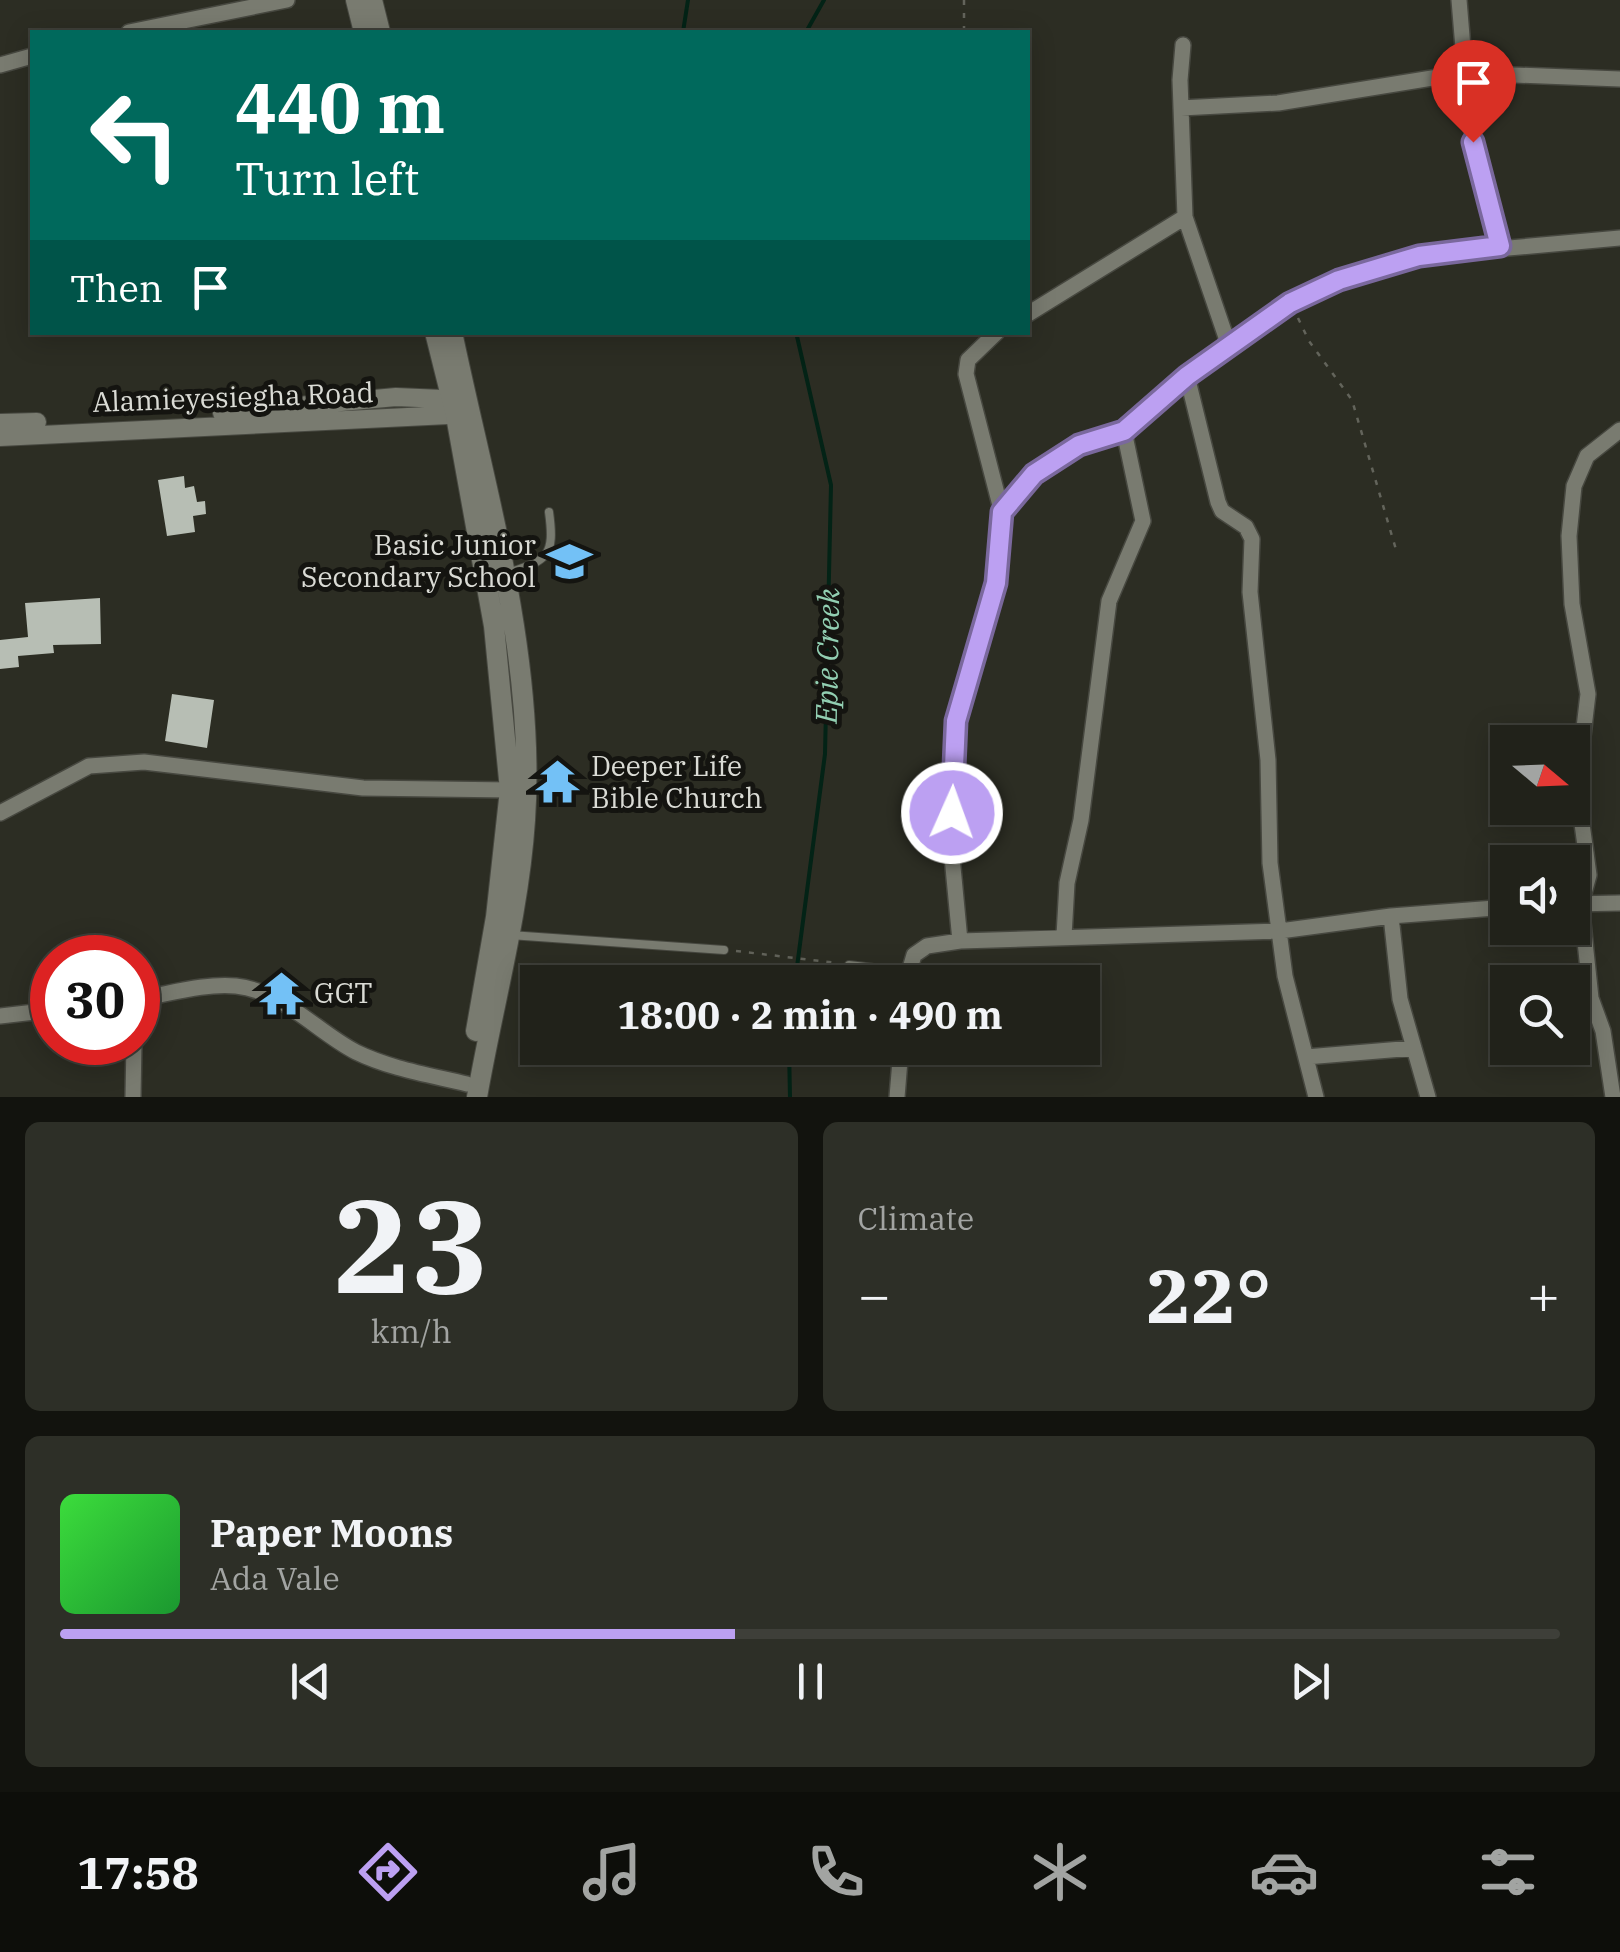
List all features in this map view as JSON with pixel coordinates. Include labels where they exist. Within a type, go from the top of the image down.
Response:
[{"type":"main road","points":[[356,0],[364,30]]},
{"type":"main road","points":[[372,0],[380,30]]},
{"type":"main road","points":[[436,335],[461,407],[504,575],[522,717],[525,818],[510,935],[469,1093]]},
{"type":"main road","points":[[452,335],[496,643],[510,790],[496,917],[469,1093]]},
{"type":"street","points":[[139,30],[287,0]]},
{"type":"street","points":[[1460,0],[1463,74],[1477,163],[1500,246]]},
{"type":"street","points":[[1183,45],[1185,217],[1230,346]]},
{"type":"street","points":[[0,65],[30,57]]},
{"type":"street","points":[[1181,108],[1278,103],[1463,74],[1620,80]]},
{"type":"street","points":[[1030,313],[1185,217]]},
{"type":"street","points":[[1002,512],[1034,474],[1079,445],[1124,431],[1187,376],[1290,303],[1339,280],[1419,256],[1620,238]]},
{"type":"street","points":[[960,941],[951,846],[956,721],[996,583],[1002,512],[966,374],[968,360],[994,335]]},
{"type":"street","points":[[1187,376],[1218,502],[1222,512],[1246,527],[1252,539],[1252,639],[1268,760],[1270,864],[1285,976],[1316,1097]]},
{"type":"street","name":"Alamieyesiegha Road","points":[[0,423],[207,415],[396,398],[461,407]]},
{"type":"street","name":"Alamieyesiegha Road","points":[[0,436],[461,407]]},
{"type":"street","points":[[1586,845],[1577,787],[1588,694],[1572,604],[1569,536],[1574,486],[1587,456],[1620,430]]},
{"type":"street","points":[[1064,936],[1068,883],[1081,820],[1109,601],[1143,521],[1124,431]]},
{"type":"street","points":[[0,812],[89,766],[144,762],[364,788],[510,790]]},
{"type":"street","points":[[1590,904],[1620,903]]},
{"type":"street","points":[[911,965],[914,955],[926,946],[960,941],[1280,931],[1390,916],[1490,908]]},
{"type":"street","points":[[1390,916],[1400,999],[1428,1097]]},
{"type":"street","points":[[1582,945],[1588,982],[1603,1031],[1613,1097]]},
{"type":"street","points":[[160,996],[205,987],[237,986],[260,992],[306,1016],[338,1042],[382,1064],[469,1093]]},
{"type":"street","points":[[0,1016],[30,1013]]},
{"type":"street","points":[[1306,1058],[1414,1048]]},
{"type":"street","points":[[134,1065],[134,1097]]},
{"type":"street","points":[[897,1097],[900,1065]]},
{"type":"lane","points":[[504,575],[535,564],[548,554],[552,538],[548,512]]},
{"type":"lane","points":[[510,935],[724,950]]},
{"type":"path","points":[[964,0],[964,30]]},
{"type":"path","points":[[1290,303],[1309,341],[1352,400],[1397,553]]},
{"type":"path","points":[[724,950],[848,965]]},
{"type":"building","points":[[184,476],[185,488],[194,486],[197,502],[205,501],[206,514],[193,516],[195,532],[167,536],[158,480]]},
{"type":"building","points":[[100,598],[101,644],[53,645],[54,653],[18,656],[19,667],[0,669],[0,640],[28,637],[25,603]]},
{"type":"building","points":[[172,694],[214,700],[207,748],[165,741]]},
{"type":"waterway","points":[[683,30],[688,0]]},
{"type":"waterway","name":"Epie Creek","points":[[807,30],[824,0]]},
{"type":"waterway","name":"Epie Creek","points":[[797,335],[831,485],[825,754],[797,965]]},
{"type":"waterway","name":"Epie Creek","points":[[789,1065],[790,1097]]},
{"type":"place","name":"Basic Junior Secondary School","points":[[569,561]]},
{"type":"place","name":"Deeper Life Bible Church","points":[[558,782]]},
{"type":"place","name":"GGT","points":[[281,993]]},
{"type":"route","points":[[952,813],[956,721],[996,583],[1002,512],[1019,490],[1034,474],[1079,445],[1124,431],[1187,376],[1290,303],[1339,280],[1419,256],[1500,246],[1473,142]]}]
